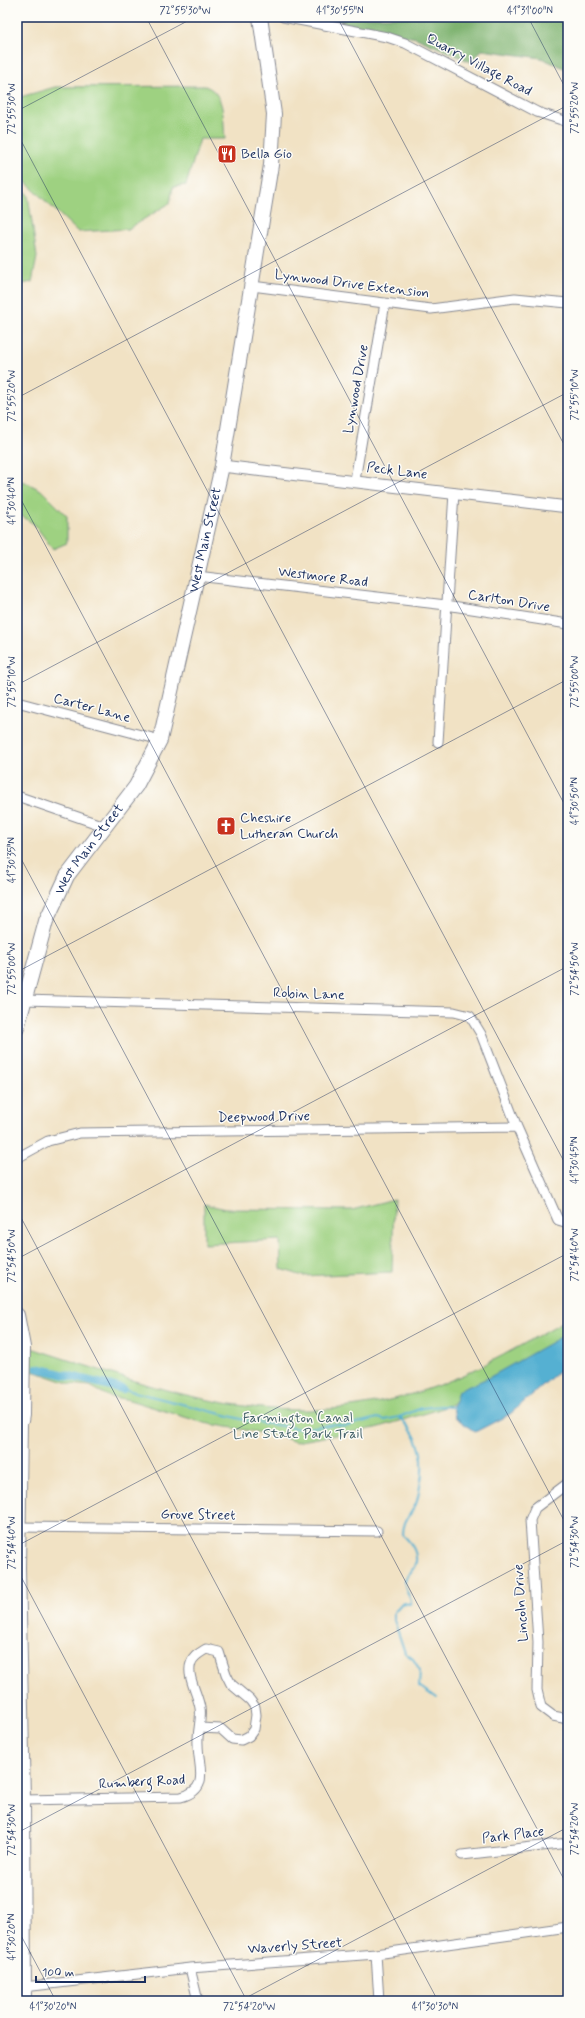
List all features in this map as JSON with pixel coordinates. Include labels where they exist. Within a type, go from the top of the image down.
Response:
[{"type":"main road","name":"West Main Street","points":[[17,1028],[48,917],[67,876],[136,786],[160,740],[222,466],[271,166],[274,114],[260,17]]},
{"type":"main road","points":[[17,1315],[23,1347],[24,1365],[22,1417],[18,1419],[18,1568],[23,1800],[24,1994]]},
{"type":"street","name":"Quarry Village Road","points":[[283,17],[387,37],[405,43],[537,112],[568,122]]},
{"type":"street","name":"Lynwood Drive Extension","points":[[252,286],[431,309],[515,298],[568,303]]},
{"type":"street","name":"Lynwood Drive","points":[[355,480],[385,303]]},
{"type":"street","name":"Peck Lane","points":[[222,466],[355,480],[568,507]]},
{"type":"street","points":[[438,742],[454,493]]},
{"type":"street","name":"Westmore Road","points":[[197,576],[446,606]]},
{"type":"street","name":"Carlton Drive","points":[[446,606],[568,624]]},
{"type":"street","name":"Carter Lane","points":[[17,703],[160,740]]},
{"type":"street","points":[[17,796],[104,826]]},
{"type":"street","name":"Robin Lane","points":[[24,1000],[454,1012],[470,1016],[481,1034],[518,1127]]},
{"type":"street","points":[[518,1127],[558,1220],[568,1223]]},
{"type":"street","name":"Deepwood Drive","points":[[17,1158],[48,1141],[80,1133],[518,1127]]},
{"type":"street","name":"Lincoln Drive","points":[[568,1483],[535,1508],[530,1520],[538,1642],[537,1690],[541,1707],[553,1716],[568,1719]]},
{"type":"street","name":"Grove Street","points":[[18,1527],[377,1531]]},
{"type":"street","name":"Rumberg Road","points":[[23,1800],[181,1797],[192,1794],[200,1786],[201,1777],[197,1743],[200,1728],[200,1708],[191,1677],[190,1664],[196,1655],[206,1649],[219,1652],[231,1684],[250,1700],[256,1715],[254,1729],[249,1736],[241,1740],[232,1739],[222,1729],[200,1728]]},
{"type":"street","name":"Park Place","points":[[462,1856],[568,1843]]},
{"type":"street","name":"Waverly Street","points":[[24,1994],[190,1968],[376,1954],[568,1927]]},
{"type":"street","points":[[376,1954],[379,2001]]},
{"type":"street","points":[[190,1968],[198,2001]]},
{"type":"green space","points":[[309,17],[568,17],[568,70],[541,58],[482,50],[471,62],[416,38],[318,20]]},
{"type":"green space","points":[[205,86],[217,95],[220,101],[225,139],[200,139],[186,185],[173,187],[170,203],[128,229],[78,232],[17,174],[17,98],[55,87]]},
{"type":"green space","points":[[17,183],[28,195],[37,257],[32,282],[17,285]]},
{"type":"green space","points":[[23,481],[41,490],[67,516],[67,543],[53,549],[34,524],[17,513],[17,484]]},
{"type":"green space","points":[[394,1199],[392,1272],[303,1276],[281,1269],[280,1240],[204,1244],[204,1204],[226,1209],[352,1210]]},
{"type":"green space","name":"Farmington Canal Line State Park Trail","points":[[568,1319],[568,1347],[467,1398],[437,1410],[376,1428],[295,1442],[280,1436],[204,1423],[126,1399],[110,1397],[90,1386],[71,1384],[26,1370],[25,1346],[129,1379],[179,1393],[229,1404],[280,1409],[331,1409],[384,1401],[439,1385],[489,1363]]},
{"type":"water","points":[[568,1333],[568,1363],[510,1414],[475,1432],[455,1417],[453,1407],[458,1391],[490,1377]]},
{"type":"waterway","points":[[37,1368],[123,1389]]},
{"type":"waterway","points":[[123,1389],[245,1420],[301,1429],[335,1424],[344,1426],[378,1418],[385,1420],[399,1417],[422,1408],[441,1406],[453,1407]]},
{"type":"waterway","points":[[399,1417],[417,1440],[422,1457],[422,1476],[417,1502],[404,1525],[403,1530],[403,1535],[410,1542],[416,1556],[415,1565],[405,1580],[405,1588],[411,1601],[410,1604],[402,1603],[394,1612],[394,1620],[405,1653],[413,1659],[420,1670],[419,1686],[436,1698]]},
{"type":"place","name":"Bella Gio","points":[[227,154]]},
{"type":"place","name":"Cheshire Lutheran Church","points":[[226,826]]}]
